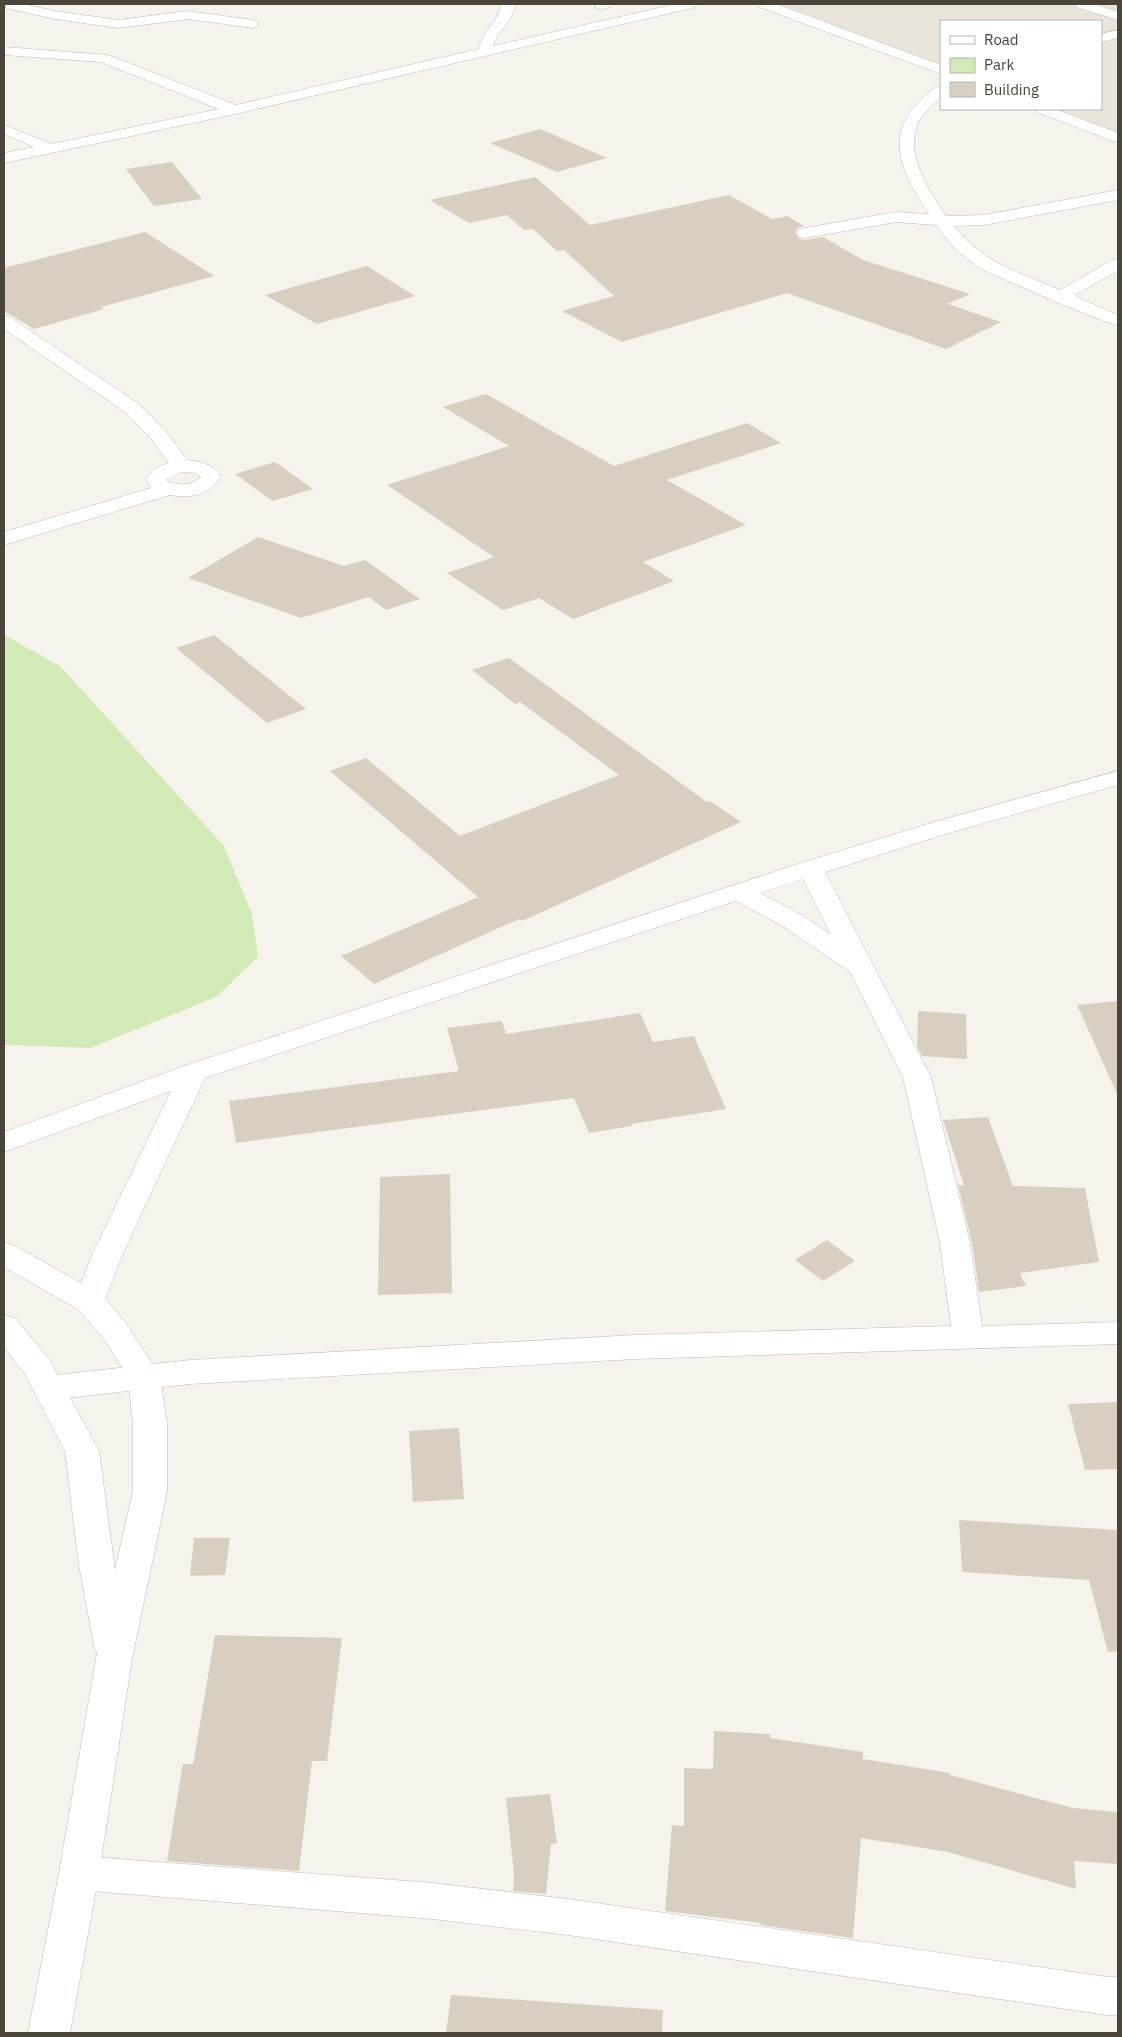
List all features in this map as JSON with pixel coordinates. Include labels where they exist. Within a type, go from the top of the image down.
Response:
[{"type":"street","points":[[585,29],[582,25],[585,20],[597,12],[603,4]]},
{"type":"street","points":[[4,158],[236,110],[692,4]]},
{"type":"street","points":[[764,4],[940,70]]},
{"type":"street","points":[[1081,4],[1118,16]]},
{"type":"street","points":[[10,5],[55,15],[118,24],[188,15],[253,24]]},
{"type":"street","points":[[485,52],[489,37],[507,17],[512,5]]},
{"type":"street","points":[[1102,38],[1118,34]]},
{"type":"street","points":[[4,51],[103,58],[236,110]]},
{"type":"street","points":[[940,91],[911,121],[906,137],[910,163],[927,199],[955,239],[972,256],[988,266],[1118,321]]},
{"type":"street","points":[[1045,110],[1118,137]]},
{"type":"street","points":[[4,129],[49,148]]},
{"type":"street","points":[[805,234],[896,217],[952,221],[984,220],[1118,195]]},
{"type":"street","points":[[1069,301],[1067,292],[1118,264]]},
{"type":"street","points":[[4,321],[132,408],[160,437],[181,466]]},
{"type":"street","points":[[181,466],[203,469],[209,472],[211,477],[208,483],[195,488],[168,489],[159,485],[156,479],[160,474],[169,469],[181,466]]},
{"type":"street","points":[[4,539],[168,489]]},
{"type":"street","points":[[4,1142],[194,1072],[810,868],[940,828],[1118,778]]},
{"type":"street","points":[[810,868],[863,968],[917,1077],[956,1244],[968,1338]]},
{"type":"street","points":[[739,892],[795,922],[863,968]]},
{"type":"street","points":[[90,1302],[107,1255],[194,1072]]},
{"type":"street","points":[[4,1253],[90,1302],[115,1331],[144,1376],[150,1424],[150,1491],[114,1659],[79,1873],[49,2033]]},
{"type":"street","points":[[4,1326],[38,1367],[82,1451],[97,1565],[114,1659]]},
{"type":"street","points":[[49,1388],[144,1376],[635,1347],[1118,1333]]},
{"type":"street","points":[[79,1873],[433,1901],[568,1917],[1078,1992],[1118,1996]]},
{"type":"shaded area","points":[[779,4],[1118,4],[1118,134],[1056,110],[1102,110],[1102,20],[940,20],[940,66]]},
{"type":"green space","points":[[4,635],[60,666],[224,846],[252,914],[258,957],[216,997],[90,1048],[4,1045]]},
{"type":"building","points":[[540,129],[607,158],[557,172],[490,143]]},
{"type":"building","points":[[172,162],[202,199],[154,206],[126,169]]},
{"type":"building","points":[[535,177],[590,225],[729,195],[772,219],[787,216],[804,226],[799,227],[795,232],[799,239],[823,237],[863,260],[970,294],[948,304],[1001,322],[946,349],[787,293],[622,342],[562,311],[614,296],[564,250],[557,251],[533,229],[524,230],[507,215],[469,223],[430,200]]},
{"type":"building","points":[[145,232],[214,276],[101,307],[104,309],[34,329],[4,311],[4,268]]},
{"type":"building","points":[[367,266],[415,296],[317,324],[265,295]]},
{"type":"building","points":[[486,394],[614,466],[747,423],[781,443],[667,480],[746,525],[643,562],[674,581],[573,619],[539,598],[503,610],[447,573],[494,557],[387,485],[509,446],[443,407]]},
{"type":"building","points":[[275,462],[313,489],[273,501],[235,474]]},
{"type":"building","points":[[258,537],[344,566],[365,560],[420,599],[386,610],[369,597],[301,618],[188,578]]},
{"type":"building","points":[[214,635],[306,709],[267,723],[176,648]]},
{"type":"building","points":[[509,658],[707,802],[710,801],[741,822],[522,921],[519,919],[374,984],[341,956],[478,897],[330,771],[366,758],[460,836],[619,775],[520,702],[515,704],[472,670]]},
{"type":"building","points":[[1118,1001],[1118,1096],[1077,1005]]},
{"type":"building","points":[[918,1011],[966,1014],[967,1059],[922,1056],[917,1047]]},
{"type":"building","points":[[640,1013],[653,1042],[694,1036],[726,1109],[631,1124],[632,1126],[589,1133],[574,1098],[236,1143],[229,1101],[459,1071],[447,1028],[502,1021],[506,1034]]},
{"type":"building","points":[[988,1117],[1013,1186],[1085,1188],[1099,1262],[1020,1273],[1026,1286],[979,1292],[972,1243],[958,1185],[964,1185],[943,1120]]},
{"type":"building","points":[[450,1174],[452,1293],[378,1295],[380,1177]]},
{"type":"building","points":[[827,1240],[855,1261],[823,1281],[795,1260]]},
{"type":"building","points":[[1118,1402],[1118,1469],[1085,1470],[1068,1404]]},
{"type":"building","points":[[459,1428],[464,1499],[413,1502],[409,1431]]},
{"type":"building","points":[[959,1520],[1118,1530],[1118,1651],[1108,1652],[1089,1580],[962,1572]]},
{"type":"building","points":[[194,1538],[230,1538],[225,1575],[190,1576]]},
{"type":"building","points":[[215,1635],[342,1638],[327,1761],[312,1761],[299,1871],[167,1861],[183,1764],[193,1764]]},
{"type":"building","points":[[714,1731],[770,1734],[770,1738],[863,1752],[863,1759],[950,1773],[950,1775],[1073,1808],[1118,1812],[1118,1864],[1074,1861],[1076,1889],[948,1852],[861,1838],[853,1938],[760,1925],[761,1923],[665,1911],[672,1825],[684,1826],[684,1768],[713,1769]]},
{"type":"building","points":[[550,1794],[557,1843],[551,1844],[546,1894],[513,1891],[514,1875],[506,1798]]},
{"type":"building","points":[[451,1995],[663,2010],[662,2033],[446,2033]]}]
